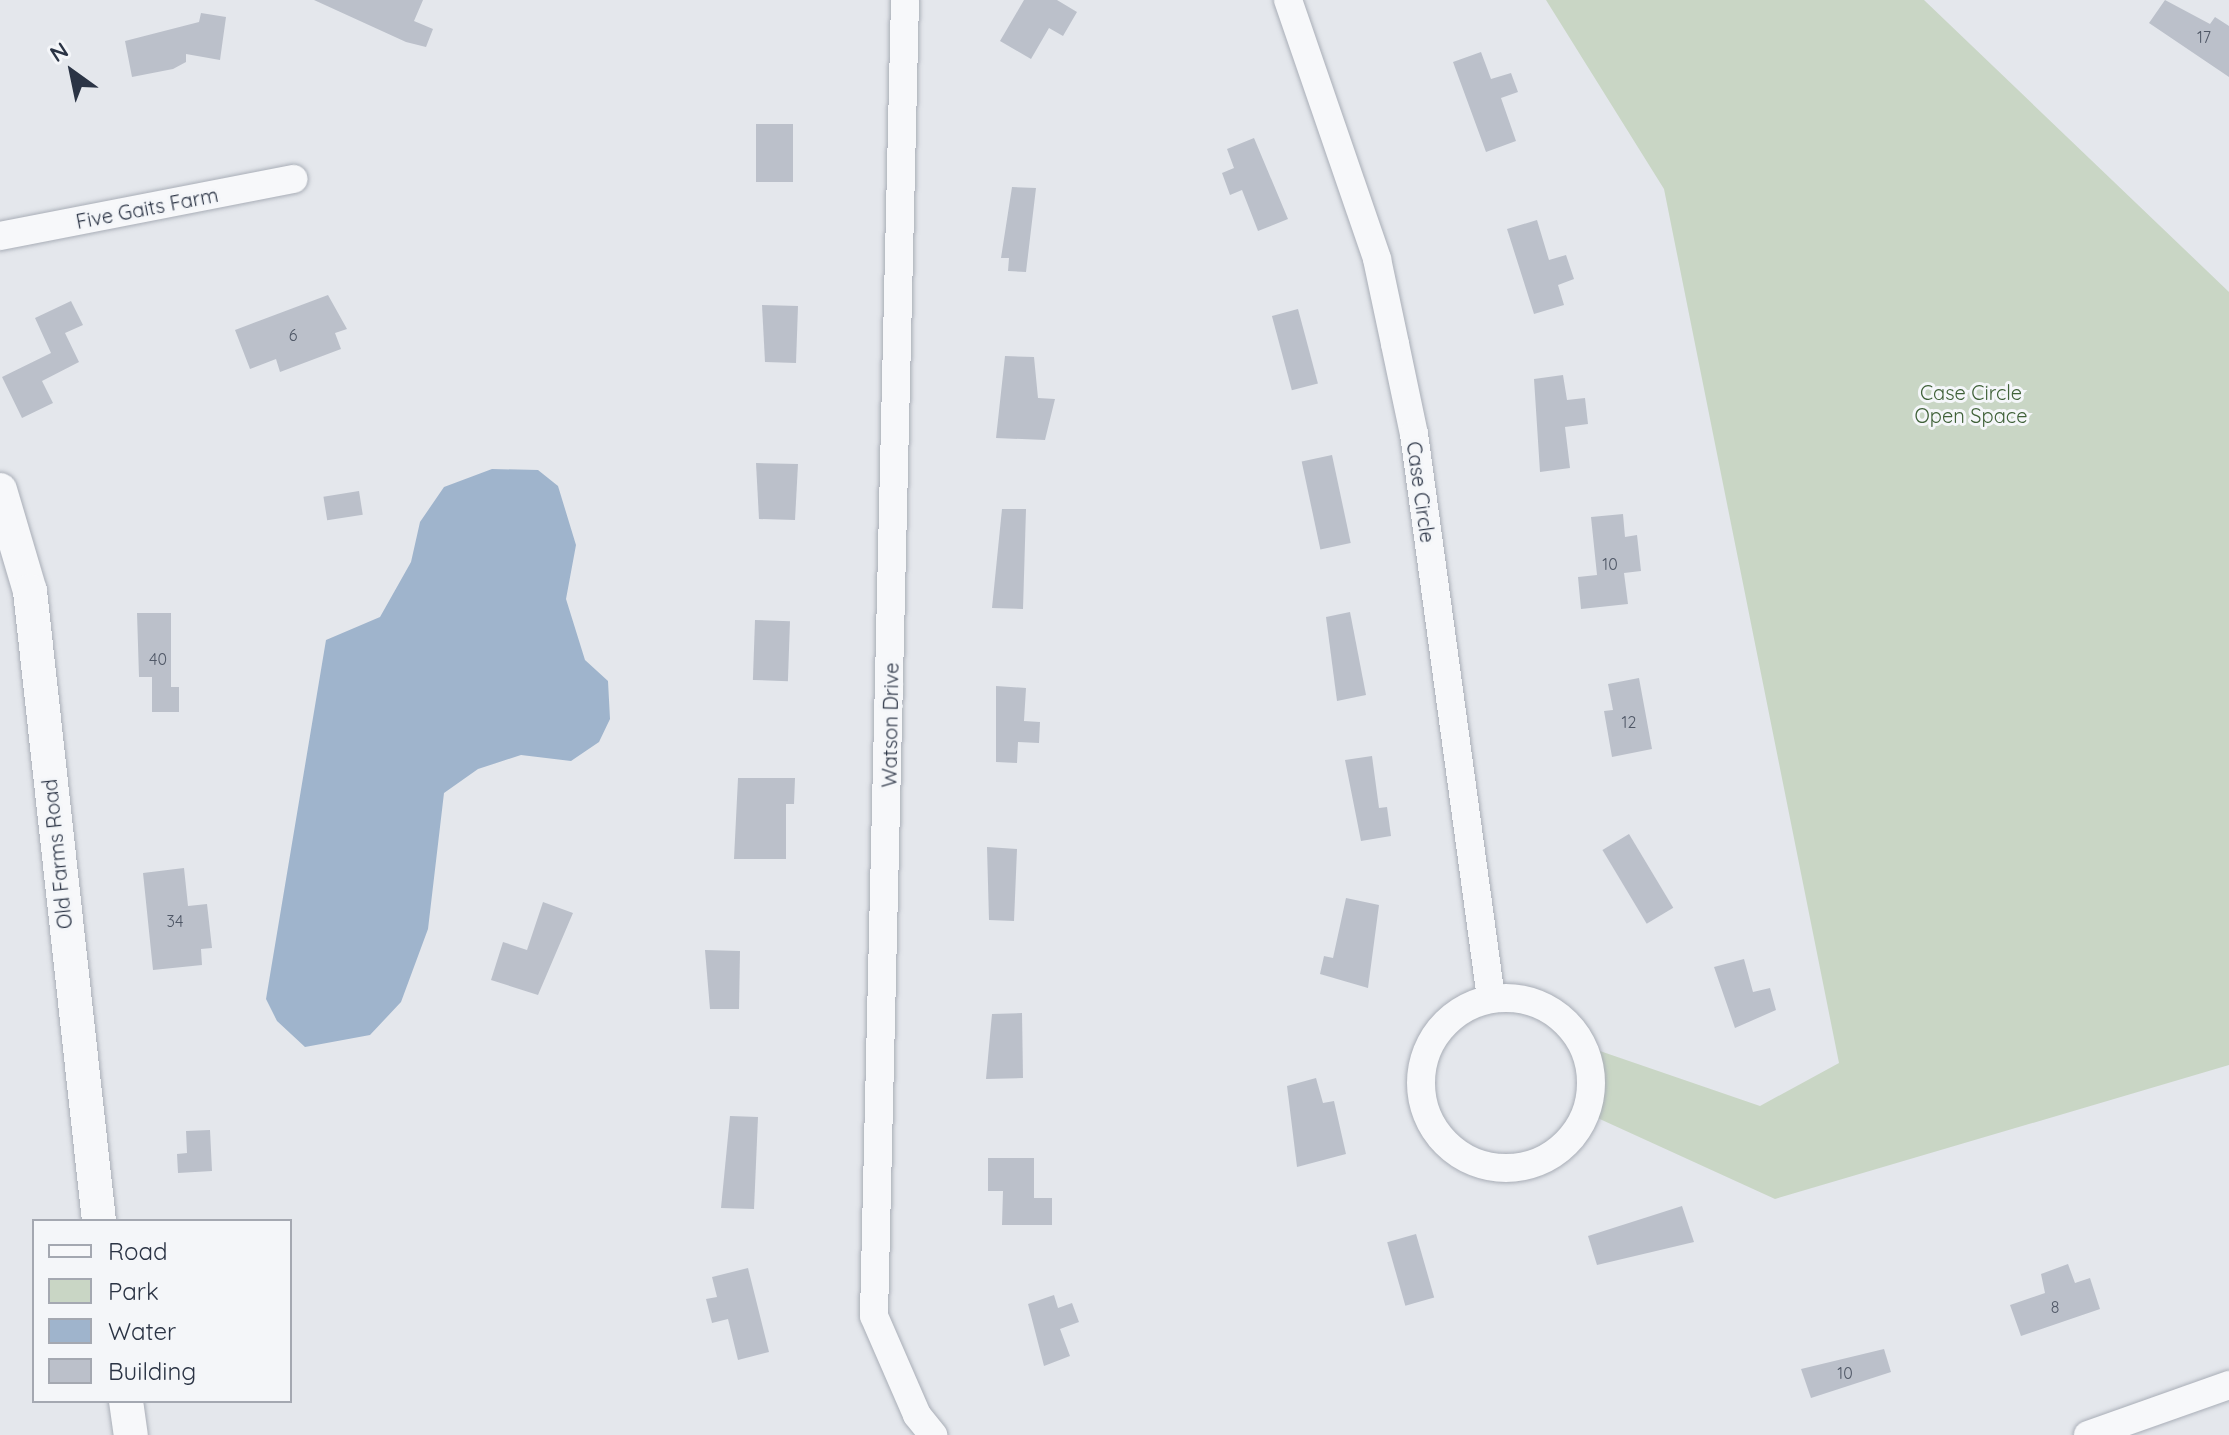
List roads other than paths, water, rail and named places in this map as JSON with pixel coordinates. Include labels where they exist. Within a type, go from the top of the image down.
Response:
[{"type":"street","name":"Watson Drive","points":[[905,0],[874,1316],[917,1415],[933,1435]]},
{"type":"street","name":"Case Circle","points":[[1288,0],[1377,259],[1414,434],[1491,998]]},
{"type":"street","name":"Five Gaits Farm","points":[[0,236],[294,179]]},
{"type":"street","name":"Old Farms Road","points":[[0,490],[30,591],[99,1219]]},
{"type":"street","points":[[1518,997],[1554,1013],[1581,1041],[1590,1067],[1583,1121],[1565,1145],[1541,1161],[1513,1168],[1484,1166],[1457,1154],[1436,1134],[1423,1108],[1419,1079],[1433,1038],[1463,1008],[1491,998],[1518,997]]},
{"type":"street","points":[[2088,1435],[2229,1385]]},
{"type":"street","points":[[126,1403],[131,1435]]},
{"type":"water","points":[[492,469],[538,470],[558,486],[576,545],[566,599],[585,660],[608,681],[610,719],[599,742],[571,761],[521,755],[478,769],[444,793],[428,929],[401,1002],[370,1035],[305,1047],[277,1021],[266,999],[326,640],[380,617],[411,562],[420,522],[444,487]]},
{"type":"park label","name":"Case Circle Open Space","points":[[1971,404]]}]
